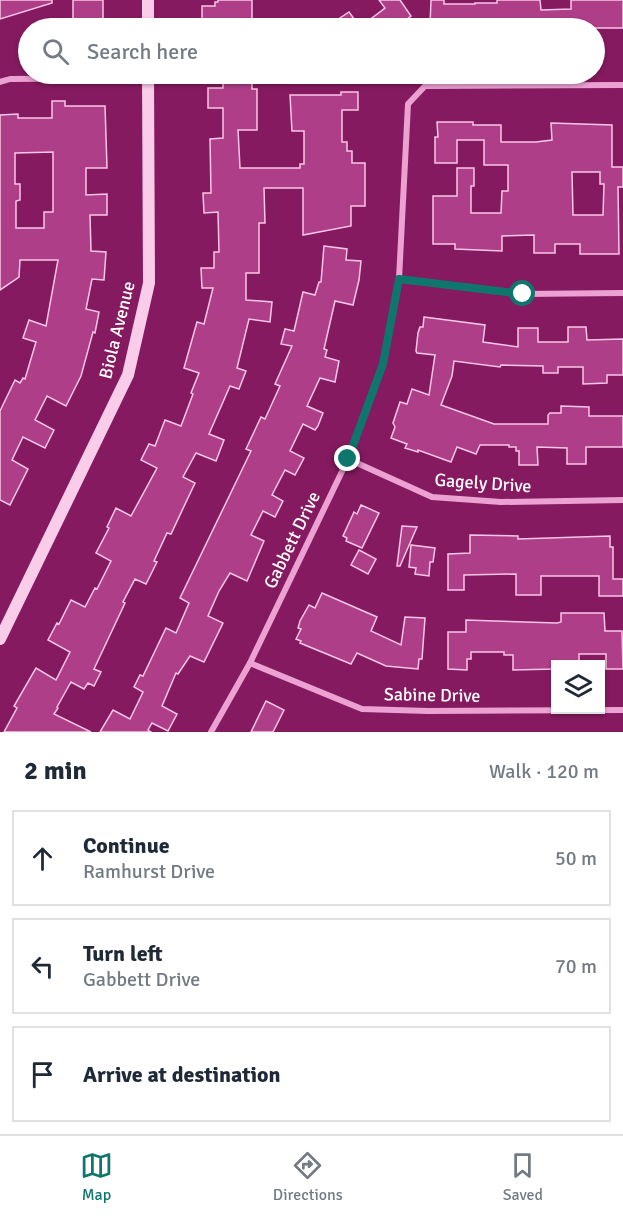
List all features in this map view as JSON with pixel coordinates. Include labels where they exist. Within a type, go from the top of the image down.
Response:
[{"type":"street","points":[[148,0],[148,18]]},
{"type":"street","points":[[0,82],[18,78]]},
{"type":"street","name":"Biola Avenue","points":[[0,639],[128,375],[149,284],[148,84]]},
{"type":"street","name":"Gabbett Drive","points":[[211,732],[250,663],[348,459],[383,364],[399,279],[408,104],[425,86],[623,85]]},
{"type":"street","points":[[399,279],[523,294],[623,293]]},
{"type":"street","name":"Gagely Drive","points":[[348,459],[432,497],[501,502],[623,500]]},
{"type":"street","name":"Sabine Drive","points":[[250,663],[362,709],[623,710]]},
{"type":"building","points":[[0,0],[52,0],[52,3],[0,19]]},
{"type":"building","points":[[73,0],[103,0],[103,18],[73,18]]},
{"type":"building","points":[[218,0],[252,0],[252,18],[202,18],[202,6],[215,6],[215,2]]},
{"type":"building","points":[[379,0],[400,0],[411,16],[408,18],[372,18],[385,8]]},
{"type":"building","points":[[431,0],[444,0],[444,4],[475,4],[497,3],[497,0],[540,0],[541,10],[571,9],[571,0],[623,0],[623,28],[605,28],[605,18],[430,18]]},
{"type":"building","points":[[349,12],[353,18],[340,18]]},
{"type":"building","points":[[223,84],[252,84],[252,89],[257,89],[257,130],[238,130],[240,168],[300,168],[300,164],[304,164],[304,131],[292,131],[290,95],[341,95],[341,92],[358,92],[358,110],[342,110],[342,142],[347,142],[347,151],[352,151],[352,163],[365,163],[365,206],[351,206],[351,226],[303,235],[303,188],[264,188],[265,223],[259,223],[259,273],[246,273],[246,300],[272,302],[270,322],[249,319],[237,368],[246,371],[239,389],[230,386],[209,434],[224,440],[216,461],[196,453],[183,477],[195,483],[171,534],[167,533],[146,584],[135,579],[123,602],[125,603],[94,669],[101,672],[94,686],[88,683],[84,689],[71,682],[57,707],[54,714],[91,732],[4,732],[17,708],[14,706],[36,668],[56,680],[70,652],[48,640],[71,600],[85,607],[95,588],[97,589],[111,561],[96,553],[116,508],[131,516],[157,468],[141,460],[149,444],[155,446],[165,420],[181,426],[193,394],[191,393],[199,373],[184,368],[197,322],[204,324],[213,288],[202,288],[201,268],[214,268],[214,252],[219,252],[218,212],[204,213],[203,193],[211,193],[210,139],[223,138],[223,108],[208,108],[208,88],[223,88]]},
{"type":"building","points":[[52,101],[65,101],[65,106],[105,106],[107,168],[86,168],[86,195],[107,194],[107,215],[90,215],[91,251],[106,252],[104,280],[92,279],[86,309],[99,312],[95,333],[93,332],[81,376],[66,406],[47,396],[35,420],[54,430],[45,448],[23,437],[12,460],[28,469],[10,505],[0,500],[0,411],[15,380],[20,383],[23,378],[25,379],[36,342],[23,338],[29,320],[46,326],[58,260],[20,260],[19,277],[0,290],[0,115],[18,114],[18,118],[52,118]],"holes":[[[53,152],[53,212],[44,212],[44,228],[16,228],[16,201],[20,200],[20,184],[15,184],[15,153]]]},
{"type":"building","points":[[437,122],[501,125],[501,142],[552,140],[551,123],[612,125],[612,167],[623,167],[623,187],[618,187],[619,254],[580,254],[580,244],[555,244],[555,253],[534,253],[534,235],[502,236],[502,251],[455,249],[455,244],[433,244],[433,196],[457,196],[457,168],[474,168],[471,213],[501,213],[502,191],[508,191],[508,165],[484,165],[484,140],[457,140],[457,163],[435,163],[435,137],[438,137]],"holes":[[[572,172],[600,172],[600,184],[604,184],[603,215],[573,215]]]},
{"type":"building","points":[[324,246],[347,249],[346,260],[361,261],[353,305],[335,301],[324,349],[327,350],[325,357],[339,361],[335,382],[320,378],[307,406],[323,413],[318,426],[315,430],[303,424],[290,451],[304,458],[295,475],[285,470],[272,495],[283,501],[275,517],[263,511],[251,535],[264,541],[247,581],[230,573],[219,591],[208,616],[223,623],[204,662],[190,656],[178,674],[176,673],[162,706],[177,714],[168,731],[152,723],[148,730],[151,732],[100,732],[113,710],[130,719],[143,692],[134,687],[140,675],[143,676],[166,628],[176,633],[189,603],[180,598],[251,451],[246,449],[261,417],[265,419],[280,386],[275,384],[292,346],[281,344],[285,329],[294,331],[303,292],[315,295],[319,282],[321,282]]},
{"type":"building","points":[[424,317],[485,325],[483,342],[518,347],[518,328],[538,328],[538,342],[568,342],[568,327],[586,327],[587,340],[623,339],[623,375],[607,375],[607,383],[583,384],[583,367],[558,367],[558,373],[543,373],[543,366],[501,365],[500,367],[454,361],[452,376],[441,405],[494,424],[548,424],[548,415],[561,413],[561,406],[589,407],[589,416],[623,416],[623,447],[586,447],[586,464],[567,464],[567,448],[537,447],[538,465],[519,465],[519,451],[516,451],[516,447],[509,447],[509,445],[480,445],[476,454],[457,447],[451,462],[418,450],[418,452],[405,448],[407,444],[391,438],[395,427],[393,423],[400,402],[407,404],[412,389],[429,395],[435,355],[416,351],[418,333],[420,327],[423,327]]},
{"type":"building","points":[[361,505],[379,513],[362,548],[346,541],[347,538],[343,536],[354,512],[357,514]]},
{"type":"building","points":[[402,526],[417,527],[400,566],[397,566]]},
{"type":"building","points":[[470,535],[518,536],[518,539],[610,536],[610,547],[613,547],[613,579],[623,579],[623,596],[599,596],[599,576],[541,576],[541,595],[516,595],[516,574],[464,575],[464,590],[448,590],[448,554],[470,553]]},
{"type":"building","points":[[411,545],[435,548],[433,562],[430,562],[429,576],[415,574],[416,568],[409,567]]},
{"type":"building","points":[[359,550],[376,559],[368,574],[351,565]]},
{"type":"building","points":[[322,593],[377,617],[371,631],[401,645],[405,617],[425,618],[422,659],[419,659],[418,669],[386,666],[357,653],[351,664],[300,643],[301,641],[296,639],[301,629],[298,628],[300,621],[309,605],[315,608]]},
{"type":"building","points":[[561,613],[604,613],[605,631],[622,631],[623,669],[606,669],[606,654],[579,654],[579,660],[551,660],[551,669],[513,670],[513,655],[504,655],[504,652],[471,652],[471,659],[467,659],[467,670],[448,669],[448,632],[466,632],[466,620],[561,622]]},
{"type":"building","points":[[266,701],[284,710],[273,732],[251,732]]},
{"type":"route","points":[[348,459],[383,364],[399,279],[523,294]]}]
